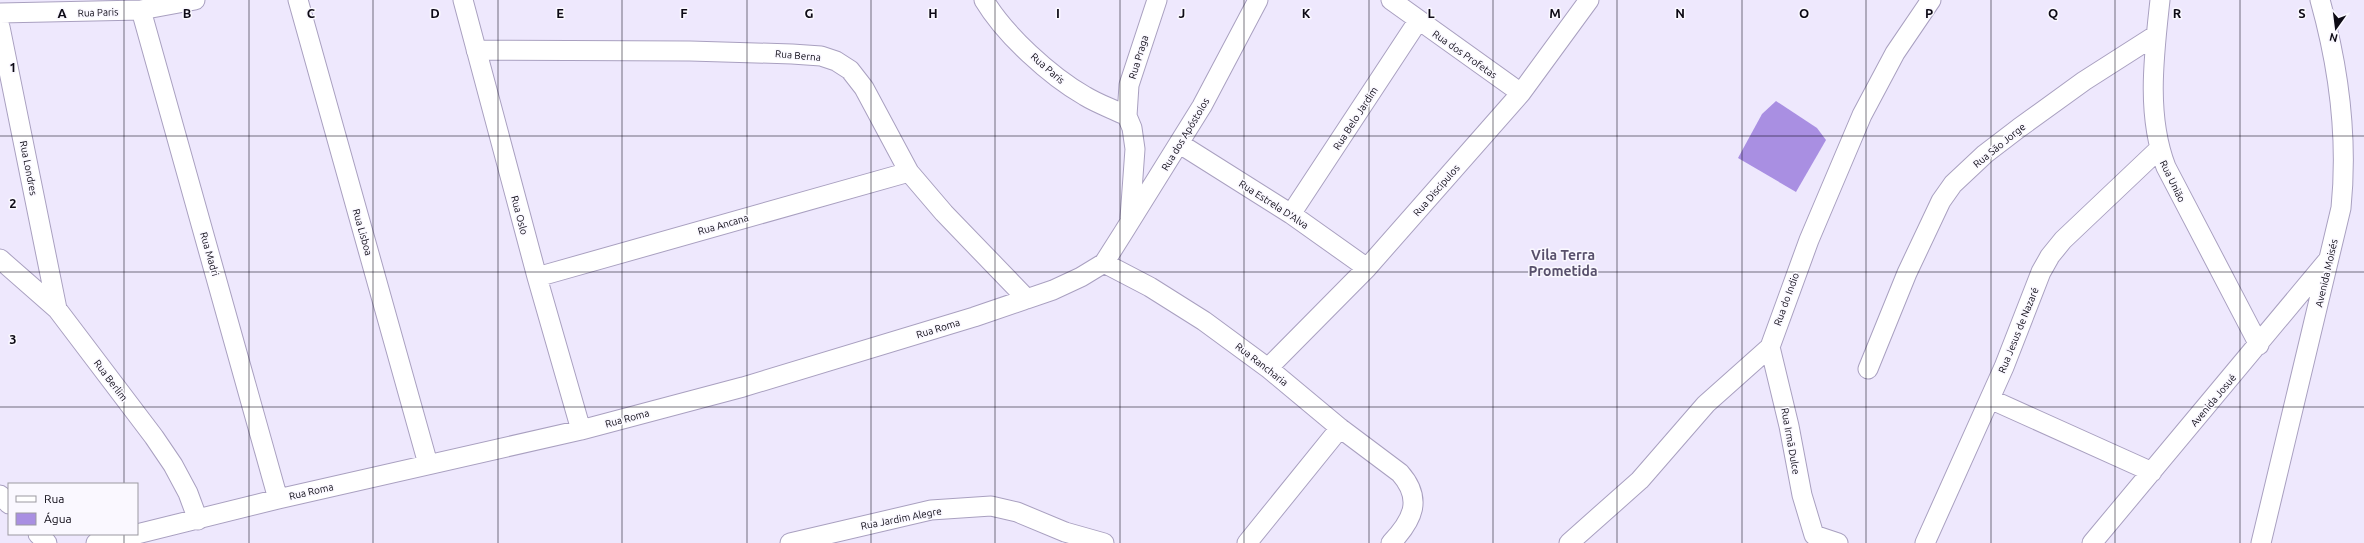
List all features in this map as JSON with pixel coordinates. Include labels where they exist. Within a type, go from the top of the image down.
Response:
[{"type":"street","name":"Rua Paris","points":[[0,14],[141,10],[195,0]]},
{"type":"street","name":"Rua Lisboa","points":[[298,0],[428,464]]},
{"type":"street","name":"Rua Oslo","points":[[463,0],[537,277],[581,430]]},
{"type":"street","name":"Rua Paris","points":[[984,0],[1006,29],[1062,81],[1086,97],[1127,116]]},
{"type":"street","name":"Rua Praga","points":[[1127,116],[1130,85],[1157,0]]},
{"type":"street","name":"Rua dos Apóstolos","points":[[1104,263],[1180,144],[1202,106],[1258,0]]},
{"type":"street","name":"Rua Discipulos","points":[[1268,368],[1367,268],[1521,94],[1589,0]]},
{"type":"street","name":"Rua do Indio","points":[[1569,543],[1640,480],[1706,404],[1770,347],[1797,269],[1862,115],[1894,54],[1931,0]]},
{"type":"street","name":"Rua União","points":[[2160,0],[2153,85],[2159,149],[2187,210],[2259,345]]},
{"type":"street","name":"Avenida Moisés","points":[[2260,543],[2331,256],[2343,187],[2344,131],[2335,69],[2320,0]]},
{"type":"street","name":"Rua dos Profetas","points":[[1398,2],[1418,21],[1521,94]]},
{"type":"street","name":"Rua Madri","points":[[141,10],[278,499]]},
{"type":"street","name":"Rua Belo Jardim","points":[[1291,214],[1418,21]]},
{"type":"street","name":"Rua Londres","points":[[0,27],[57,309]]},
{"type":"street","name":"Rua São Jorge","points":[[1868,369],[1907,272],[1941,201],[1953,184],[1985,154],[2019,128],[2084,81],[2156,35]]},
{"type":"street","name":"Rua Berna","points":[[476,50],[690,51],[821,56],[836,61],[850,70],[864,88],[909,172],[944,213],[1027,299]]},
{"type":"street","points":[[1127,116],[1132,128],[1135,149],[1129,222]]},
{"type":"street","name":"Rua Estrela D'Alva","points":[[1180,144],[1291,214],[1367,268]]},
{"type":"street","name":"Rua Jesus de Nazaré","points":[[1925,543],[1990,399],[2041,272],[2050,256],[2064,240],[2159,149]]},
{"type":"street","name":"Rua Ancana","points":[[537,277],[909,172]]},
{"type":"street","name":"Avenida Josué","points":[[2092,543],[2259,345],[2331,256]]},
{"type":"street","name":"Rua Berlim","points":[[0,259],[57,309],[154,437],[173,465],[198,520]]},
{"type":"street","name":"Rua Roma","points":[[138,534],[198,520],[278,499],[581,430],[744,387],[1027,299],[1081,277],[1104,263]]},
{"type":"street","name":"Rua Rancharia","points":[[1104,263],[1150,287],[1204,321],[1268,368],[1340,428],[1400,473],[1408,482],[1414,499],[1411,514],[1403,530],[1391,543]]},
{"type":"street","name":"Rua Irmã Dulce","points":[[1770,347],[1790,426],[1810,539]]},
{"type":"street","points":[[1990,399],[2152,472]]},
{"type":"street","points":[[1247,543],[1340,428]]},
{"type":"street","points":[[0,495],[8,503]]},
{"type":"street","name":"Rua Jardim Alegre","points":[[790,543],[931,510],[991,506],[1017,512],[1065,532],[1104,543]]},
{"type":"street","points":[[39,535],[47,543]]},
{"type":"street","name":"Rua Roma","points":[[96,543],[132,535]]},
{"type":"street","points":[[1810,539],[1838,543]]},
{"type":"water","points":[[1776,101],[1817,128],[1826,140],[1796,192],[1738,158],[1762,114]]},
{"type":"district","name":"Vila Terra Prometida","points":[[1563,264]]}]
